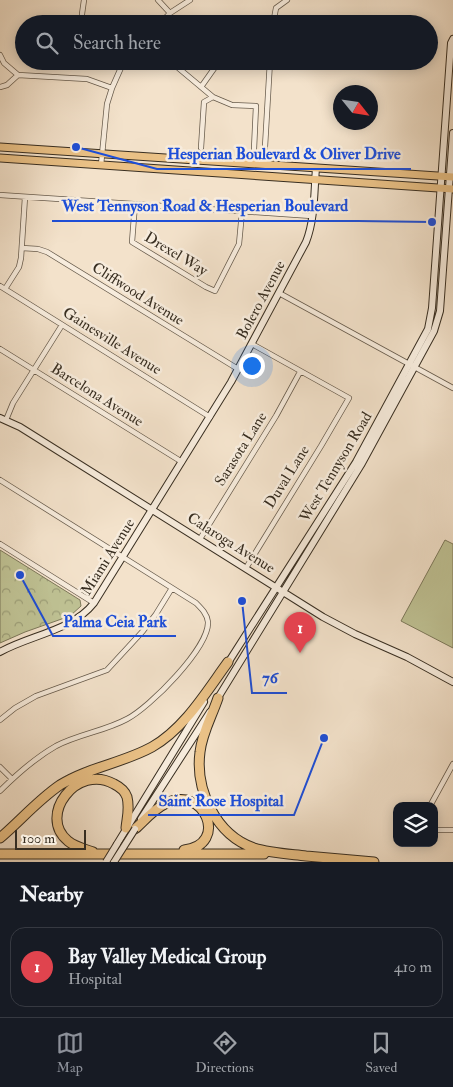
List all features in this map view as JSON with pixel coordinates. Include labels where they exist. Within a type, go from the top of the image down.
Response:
[{"type":"highway","points":[[0,838],[60,785],[84,773],[152,747],[172,732],[187,717],[228,662]]},
{"type":"highway","points":[[218,698],[200,753],[201,779],[209,804],[214,815],[238,840],[256,848],[287,854]]},
{"type":"highway","points":[[98,854],[66,840],[60,829],[58,821],[59,808],[63,798],[72,788],[78,784],[95,779],[109,781],[121,788],[126,795],[129,806],[131,828]]},
{"type":"highway","points":[[131,828],[160,807],[177,800],[195,803],[205,812],[209,832],[201,844],[190,850],[151,854]]},
{"type":"highway","points":[[0,854],[287,854],[374,862]]},
{"type":"main road","name":"West Tennyson Road","points":[[106,862],[218,698],[362,465],[412,366],[428,329],[432,308],[451,42],[453,39]]},
{"type":"main road","name":"West Tennyson Road","points":[[114,862],[131,828],[228,662],[356,462],[434,331],[440,311],[452,177],[453,133]]},
{"type":"main road","points":[[0,147],[452,177]]},
{"type":"main road","points":[[0,158],[451,189]]},
{"type":"main road","name":"Bolero Avenue","points":[[152,510],[238,370],[306,242],[310,231],[316,168]]},
{"type":"main road","name":"Calaroga Avenue","points":[[3,419],[339,626],[395,651],[453,682]]},
{"type":"main road","name":"Miami Avenue","points":[[0,652],[32,637],[72,622],[81,616],[94,603],[152,510]]},
{"type":"street","points":[[82,14],[84,0]]},
{"type":"street","points":[[158,0],[170,13],[190,0]]},
{"type":"street","points":[[275,15],[276,8],[287,0]]},
{"type":"street","points":[[0,55],[4,63],[18,75],[87,79],[112,88]]},
{"type":"street","points":[[101,165],[108,104],[112,88],[120,70]]},
{"type":"street","points":[[181,70],[212,97],[232,105],[256,106],[254,149]]},
{"type":"street","points":[[201,87],[213,70]]},
{"type":"street","points":[[264,164],[269,70]]},
{"type":"street","points":[[0,87],[7,85],[18,75]]},
{"type":"street","points":[[201,148],[204,102],[212,97]]},
{"type":"street","points":[[0,195],[312,216]]},
{"type":"street","points":[[5,289],[19,267],[25,196]]},
{"type":"street","name":"Drexel Way","points":[[135,204],[132,242],[215,291],[240,244],[242,212]]},
{"type":"street","name":"Cliffwood Avenue","points":[[22,248],[38,249],[47,252],[238,370]]},
{"type":"street","name":"Gainesville Avenue","points":[[0,286],[210,417]]},
{"type":"street","points":[[279,293],[453,388]]},
{"type":"street","points":[[3,419],[62,325]]},
{"type":"street","points":[[252,344],[300,372]]},
{"type":"street","name":"Barcelona Avenue","points":[[0,349],[182,462]]},
{"type":"street","name":"Duval Lane","points":[[246,568],[349,398],[300,372]]},
{"type":"street","name":"Sarasota Lane","points":[[200,539],[276,416],[300,372]]},
{"type":"street","points":[[0,480],[196,603],[203,610],[208,621],[208,628],[201,644],[189,661],[155,699],[125,720],[56,746],[27,766],[0,791]]},
{"type":"street","points":[[0,544],[94,603]]},
{"type":"street","points":[[0,720],[36,696],[106,670],[156,614],[172,588]]},
{"type":"street","points":[[432,802],[453,764]]},
{"type":"street","points":[[0,767],[12,779]]},
{"type":"street","points":[[438,830],[453,830]]},
{"type":"green space","points":[[445,540],[453,544],[453,648],[401,621]]},
{"type":"green space","points":[[0,550],[80,600],[81,606],[70,616],[0,643]]},
{"type":"place","name":"Hesperian Boulevard & Oliver Drive","points":[[76,147]]},
{"type":"place","name":"West Tennyson Road & Hesperian Boulevard","points":[[432,222]]},
{"type":"place","name":"Palma Ceia Park","points":[[20,575]]},
{"type":"place","name":"76","points":[[242,601]]},
{"type":"place","name":"Bay Valley Medical Group","points":[[300,653]]},
{"type":"place","name":"Saint Rose Hospital","points":[[324,738]]}]
